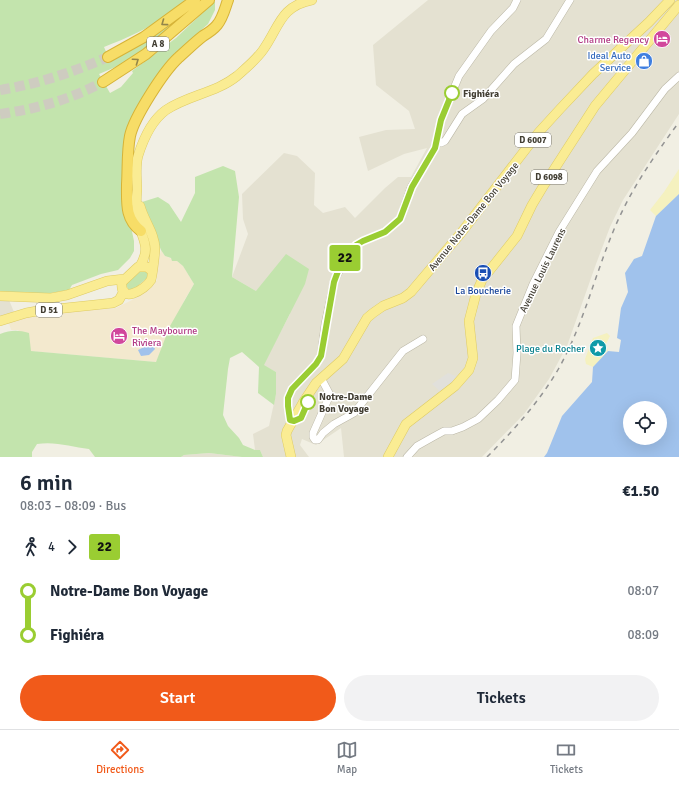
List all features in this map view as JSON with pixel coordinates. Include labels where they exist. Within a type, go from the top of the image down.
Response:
[{"type":"highway","name":"A 8","points":[[108,57],[144,37],[195,0]]},
{"type":"highway","name":"A 8","points":[[103,82],[146,54],[209,0]]},
{"type":"highway","points":[[203,36],[217,17],[221,0]]},
{"type":"highway","points":[[140,226],[137,228],[129,217],[127,210],[128,145],[130,134],[137,118],[171,65],[217,25],[228,0]]},
{"type":"main road","points":[[125,288],[144,258],[144,237],[140,226],[136,202],[137,169],[139,155],[151,126],[157,118],[171,107],[226,84],[262,51],[278,22],[287,11],[296,5],[312,0]]},
{"type":"main road","name":"Avenue Notre-Dame Bon Voyage","points":[[291,457],[288,441],[295,419],[310,393],[321,378],[342,359],[367,318],[384,306],[403,298],[411,292],[461,233],[539,132],[593,74],[649,22],[670,0]]},
{"type":"main road","name":"D 6098","points":[[388,457],[406,424],[456,386],[469,370],[473,358],[469,321],[476,294],[482,280],[517,236],[532,205],[544,185],[595,106],[679,5]]},
{"type":"main road","points":[[0,296],[51,298],[67,295],[98,284],[114,284],[136,293],[150,282],[152,278],[155,250],[150,230],[142,212],[137,191]]},
{"type":"main road","points":[[140,226],[152,238]]},
{"type":"main road","points":[[140,266],[147,267],[152,271]]},
{"type":"main road","name":"D 51","points":[[0,321],[37,311],[117,304],[122,302],[125,288]]},
{"type":"street","points":[[295,419],[288,398],[292,389],[316,364],[321,356],[334,282],[347,254],[356,245],[385,232],[400,219],[412,187],[437,143],[441,120],[460,76],[492,31],[513,8],[517,0]]},
{"type":"street","points":[[437,143],[445,141],[462,114],[483,99],[514,64],[546,39],[570,0]]},
{"type":"street","name":"Avenue Louis Laurens","points":[[407,457],[417,446],[444,431],[452,431],[463,428],[478,419],[498,400],[515,380],[517,353],[516,326],[536,278],[567,218],[597,171],[632,133],[665,89],[679,76]]},
{"type":"street","points":[[321,378],[329,393],[329,397],[313,433],[315,440],[318,440],[323,433],[334,424],[354,413],[403,351],[423,339]]},
{"type":"shaded area","points":[[428,0],[679,0],[679,114],[623,200],[610,227],[567,346],[549,379],[524,414],[482,457],[344,457],[341,428],[316,445],[302,439],[300,445],[309,457],[263,457],[260,450],[255,450],[253,434],[269,426],[276,394],[276,372],[263,365],[290,314],[232,277],[248,234],[243,219],[242,194],[284,153],[297,156],[315,173],[314,205],[323,213],[345,207],[355,218],[398,177],[411,177],[427,148],[404,154],[368,171],[359,137],[386,130],[415,129],[409,111],[376,85],[373,45]]},
{"type":"shaded area","points":[[161,250],[165,256],[177,261],[183,266],[194,284],[185,299],[156,362],[30,351],[18,330],[11,330],[9,323],[27,316],[35,314],[116,308],[140,296],[157,280],[157,268]]},
{"type":"shaded area","points":[[0,295],[9,300],[14,312],[0,317]]},
{"type":"shaded area","points":[[448,373],[458,377],[441,392],[432,384]]},
{"type":"shaded area","points":[[209,453],[242,457],[181,457],[184,455]]},
{"type":"green space","points":[[0,0],[185,0],[177,8],[145,29],[104,47],[110,61],[159,33],[197,4],[156,41],[125,63],[99,74],[110,93],[121,87],[133,73],[132,71],[176,38],[215,1],[215,10],[208,24],[168,60],[161,69],[135,114],[125,217],[125,220],[131,227],[134,241],[134,251],[130,258],[118,270],[101,274],[72,285],[69,290],[9,300],[0,295]]},
{"type":"green space","points":[[223,166],[235,171],[239,197],[232,277],[256,291],[286,254],[309,269],[305,284],[264,365],[276,372],[276,394],[274,405],[258,393],[259,367],[242,352],[230,358],[223,415],[228,426],[243,445],[255,450],[260,450],[263,457],[242,457],[209,453],[184,455],[181,457],[95,457],[89,449],[44,443],[37,444],[32,452],[32,457],[0,457],[0,334],[14,331],[29,333],[31,351],[156,362],[170,326],[194,284],[183,266],[177,261],[172,261],[171,258],[165,256],[161,250],[142,202],[158,197],[169,204],[181,222],[195,193],[195,177]]},
{"type":"green space","points":[[145,270],[148,273],[147,278],[133,290],[128,289],[126,284],[141,271]]},
{"type":"sand","points":[[679,169],[679,194],[656,216],[650,210]]},
{"type":"sand","name":"Plage du Rocher","points":[[607,333],[610,336],[606,344],[608,351],[593,367],[586,364],[585,359],[593,338]]},
{"type":"water","points":[[679,194],[679,457],[544,457],[562,416],[592,382],[593,367],[608,351],[619,352],[621,340],[617,338],[621,308],[628,292],[625,273],[634,259],[642,256],[656,216]]},
{"type":"water","points":[[146,346],[154,347],[155,349],[149,355],[141,356],[138,350]]},
{"type":"tunnel","points":[[0,90],[55,77],[108,57]]},
{"type":"tunnel","points":[[0,114],[27,109],[66,98],[103,82]]},
{"type":"railway","points":[[487,457],[526,415],[544,392],[559,368],[575,334],[621,213],[644,173],[679,122]]},
{"type":"bus line","name":"22","points":[[308,402],[301,418],[292,422],[290,420],[288,398],[292,389],[316,364],[321,356],[334,282],[340,266],[347,254],[356,245],[385,232],[396,225],[400,219],[418,174],[435,148],[441,120],[452,93]]},
{"type":"place","name":"Charme Regency","points":[[662,39]]},
{"type":"place","name":"Ideal Auto Service","points":[[644,61]]},
{"type":"place","name":"Fighiéra","points":[[452,93]]},
{"type":"place","name":"La Boucherie","points":[[483,273]]},
{"type":"place","name":"The Maybourne Riviera","points":[[119,336]]},
{"type":"place","name":"Plage du Rocher","points":[[598,348]]},
{"type":"place","name":"Notre-Dame Bon Voyage","points":[[308,402]]}]
